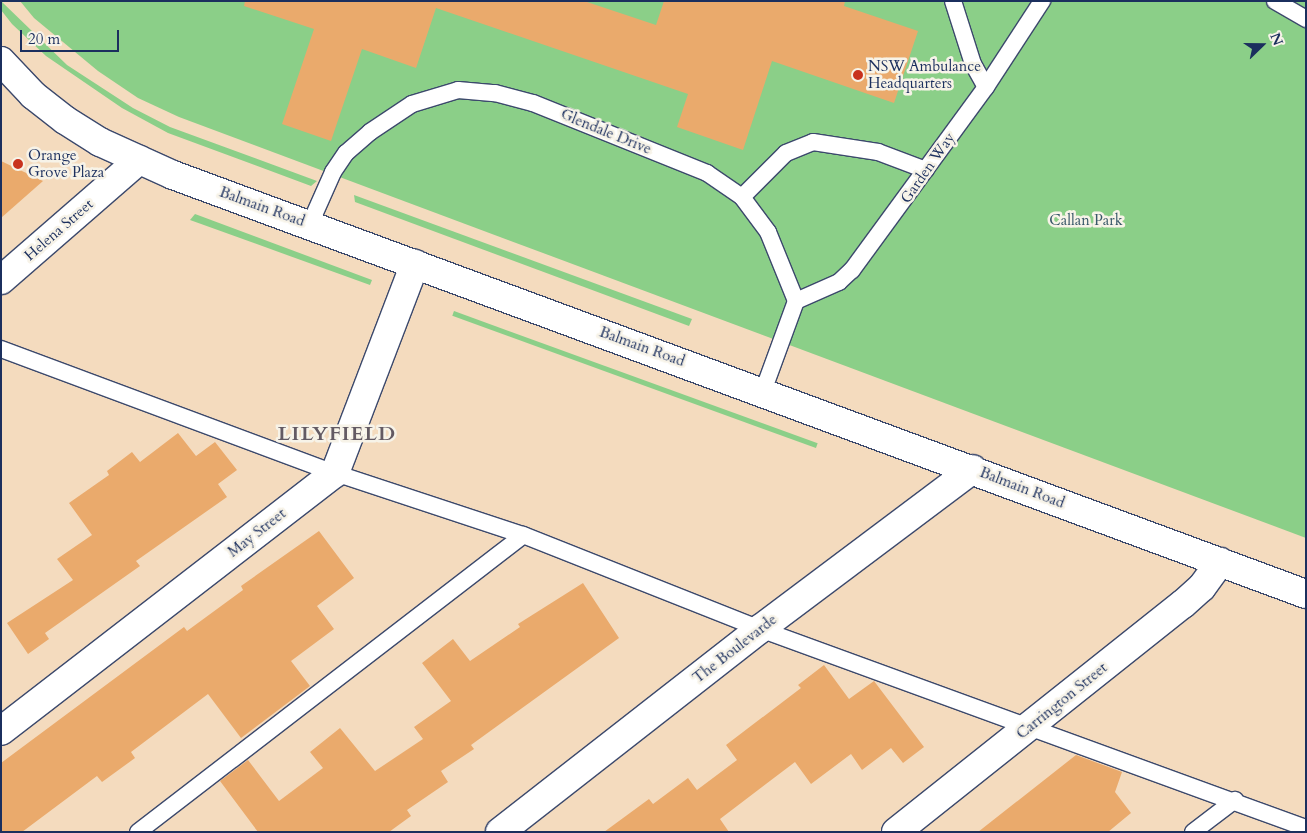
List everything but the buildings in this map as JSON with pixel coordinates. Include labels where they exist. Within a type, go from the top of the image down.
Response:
[{"type":"street","name":"Balmain Road","points":[[1,62],[32,95],[65,120],[139,160],[1306,594]]},
{"type":"street","name":"Helena Street","points":[[1,280],[139,160]]},
{"type":"street","points":[[335,473],[415,264]]},
{"type":"street","name":"The Boulevarde","points":[[500,832],[760,629],[973,469]]},
{"type":"street","name":"May Street","points":[[1,730],[335,473]]},
{"type":"street","name":"Carrington Street","points":[[896,832],[1031,727],[1183,604],[1202,587],[1220,562]]},
{"type":"lane","points":[[953,1],[973,64],[986,86]]},
{"type":"lane","name":"Garden Way","points":[[796,301],[839,282],[852,270],[986,86],[1042,1]]},
{"type":"lane","points":[[1275,1],[1306,18]]},
{"type":"lane","name":"Glendale Drive","points":[[310,224],[333,172],[358,143],[412,104],[458,90],[495,93],[533,103],[707,173],[742,197],[768,232],[796,301]]},
{"type":"lane","points":[[742,197],[786,153],[813,142],[878,152],[926,170]]},
{"type":"lane","points":[[763,391],[796,301]]},
{"type":"lane","points":[[1,349],[335,473],[523,535],[760,629],[1234,800],[1306,828]]},
{"type":"lane","points":[[138,832],[523,535]]},
{"type":"lane","points":[[1193,832],[1234,800]]},
{"type":"green space","points":[[1,1],[67,65],[133,108],[170,127],[317,181],[311,186],[168,133],[122,108],[46,56],[12,24],[1,10]]},
{"type":"green space","name":"Callan Park","points":[[20,1],[1306,1],[1306,538],[179,117],[138,98],[98,71],[34,18]]},
{"type":"green space","points":[[354,195],[692,319],[689,326],[355,202]]},
{"type":"green space","points":[[195,214],[372,280],[370,285],[190,220]]},
{"type":"green space","points":[[454,311],[818,443],[816,448],[452,316]]},
{"type":"place","name":"NSW Ambulance Headquarters","points":[[858,75]]},
{"type":"place","name":"Orange Grove Plaza","points":[[18,164]]},
{"type":"district","name":"LILYFIELD","points":[[337,433]]}]
